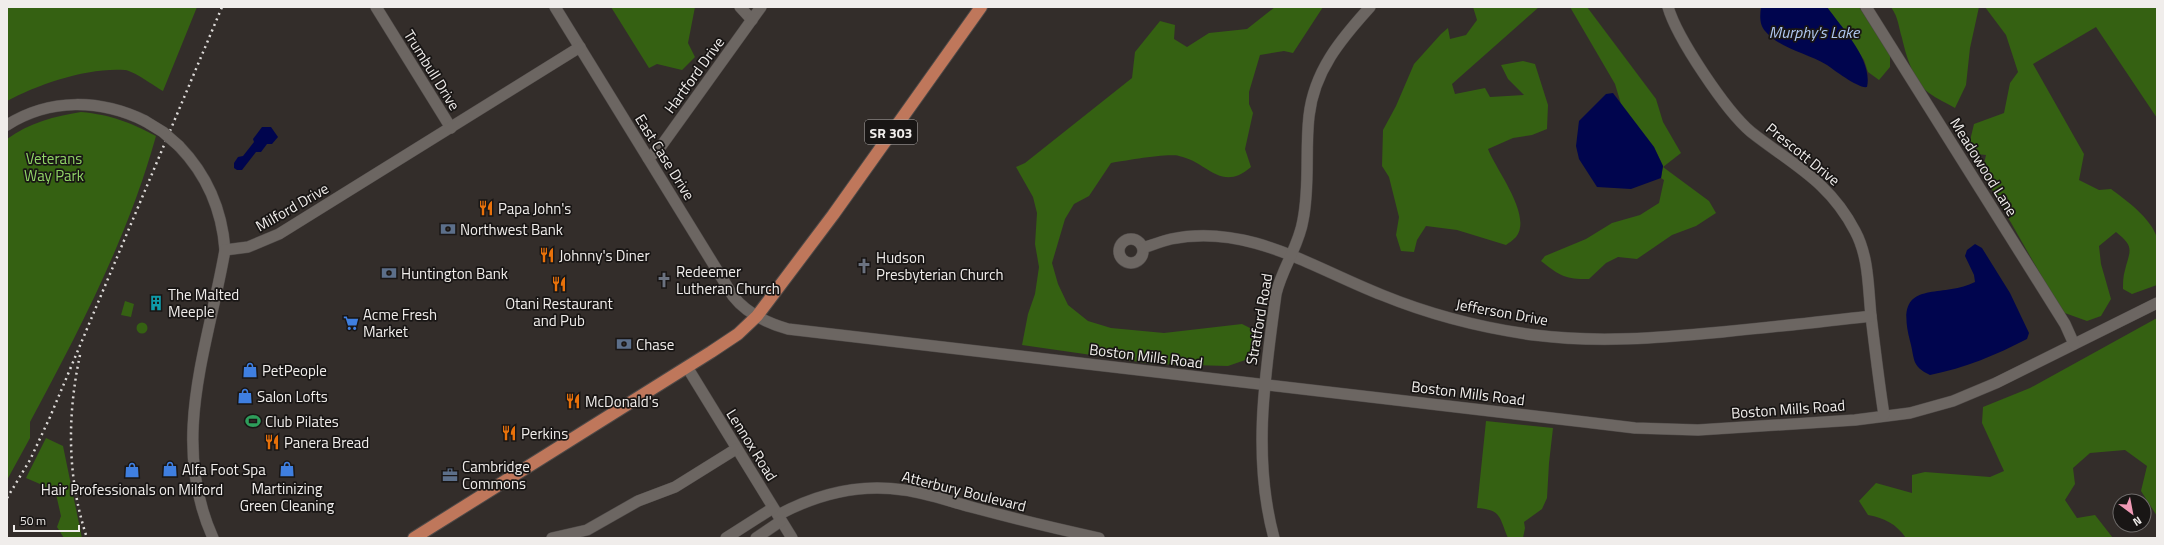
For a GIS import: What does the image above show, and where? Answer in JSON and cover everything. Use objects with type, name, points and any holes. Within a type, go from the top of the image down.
[{"type":"main road","name":"SR 303","points":[[414,538],[738,334],[757,316],[833,215],[981,7]]},
{"type":"street","name":"Trumbull Drive","points":[[376,7],[451,128]]},
{"type":"street","name":"East Case Drive","points":[[555,7],[734,296],[744,308],[757,316]]},
{"type":"street","points":[[740,7],[752,20]]},
{"type":"street","name":"Hartford Drive","points":[[648,158],[659,149],[761,7]]},
{"type":"street","name":"Stratford Road","points":[[1274,538],[1266,502],[1262,453],[1264,384],[1276,294],[1290,254],[1299,237],[1306,201],[1308,117],[1315,88],[1330,55],[1370,7]]},
{"type":"street","name":"Prescott Drive","points":[[1668,7],[1681,38],[1740,122],[1821,184],[1843,211],[1855,232],[1864,255],[1884,415]]},
{"type":"street","name":"Meadowood Lane","points":[[1866,7],[2065,324],[2074,344]]},
{"type":"street","name":"Milford Drive","points":[[225,250],[248,247],[279,234],[580,47]]},
{"type":"street","points":[[7,125],[38,110],[76,104],[112,107],[145,121],[163,132],[190,158],[208,185],[220,218],[225,250],[197,385],[192,425],[192,455],[203,508],[213,538]]},
{"type":"street","name":"Jefferson Drive","points":[[1143,248],[1171,239],[1216,236],[1245,239],[1290,254],[1406,304],[1477,325],[1535,335],[1607,340],[1659,338],[1871,316]]},
{"type":"street","name":"Boston Mills Road","points":[[757,316],[765,322],[788,329],[1651,429],[1726,428],[1855,420],[1884,415],[1910,413],[1963,398],[2157,303]]},
{"type":"street","name":"Lennox Road","points":[[687,367],[792,538]]},
{"type":"street","points":[[552,538],[587,530],[638,501],[675,487],[736,449]]},
{"type":"street","name":"Atterbury Boulevard","points":[[726,538],[826,494],[846,490],[881,487],[915,492],[1099,538]]},
{"type":"street","name":"Atterbury Boulevard","points":[[756,538],[777,515]]},
{"type":"green space","points":[[7,7],[197,7],[163,91],[129,71],[111,70],[96,71],[64,78],[33,89],[7,101]]},
{"type":"green space","points":[[611,7],[695,7],[688,43],[695,57],[682,70],[657,64],[649,68]]},
{"type":"green space","points":[[1275,7],[1323,7],[1293,53],[1284,51],[1260,55],[1249,92],[1249,104],[1253,113],[1245,149],[1251,167],[1240,174],[1231,177],[1223,177],[1189,159],[1173,155],[1111,163],[1089,196],[1074,204],[1065,219],[1052,263],[1058,284],[1068,305],[1088,321],[1111,328],[1164,333],[1242,324],[1250,328],[1256,347],[1254,357],[1228,366],[1154,364],[1022,345],[1028,314],[1035,294],[1039,267],[1035,244],[1037,213],[1033,197],[1016,167],[1025,163],[1132,78],[1135,52],[1160,21],[1175,25],[1174,39],[1187,47],[1209,33],[1247,29]]},
{"type":"green space","points":[[1473,7],[1539,7],[1452,84],[1455,94],[1485,88],[1490,97],[1524,95],[1508,79],[1501,65],[1523,61],[1535,64],[1548,105],[1547,129],[1532,135],[1513,138],[1488,149],[1517,205],[1520,217],[1520,228],[1516,237],[1506,245],[1457,230],[1426,226],[1417,240],[1414,252],[1401,251],[1396,235],[1399,217],[1389,177],[1382,166],[1383,130],[1396,106],[1414,64],[1448,28],[1450,39],[1466,35],[1477,20]]},
{"type":"green space","points":[[1570,7],[1587,7],[1656,99],[1663,122],[1681,153],[1663,167],[1709,201],[1716,213],[1696,226],[1672,235],[1637,259],[1618,257],[1606,263],[1589,279],[1574,279],[1563,276],[1541,261],[1545,256],[1586,239],[1612,223],[1640,215],[1659,203],[1664,180],[1661,178],[1663,166],[1654,147],[1621,104],[1615,84]]},
{"type":"green space","points":[[1827,7],[1859,7],[1890,54],[1890,67],[1879,80],[1868,72],[1864,60]]},
{"type":"green space","points":[[1891,7],[1979,7],[1970,48],[1966,85],[1955,108],[1929,93],[1915,76],[1908,60],[1897,19]]},
{"type":"green space","points":[[1985,7],[2157,7],[2157,118],[2096,27],[2033,64],[2084,154],[2079,180],[2099,190],[2111,189],[2117,193],[2144,217],[2150,224],[2157,238],[2157,285],[2132,294],[2123,289],[2124,275],[2130,249],[2129,245],[2116,232],[2099,246],[2101,264],[2111,299],[2101,316],[2087,321],[2062,312],[1982,172],[1986,155],[1967,153],[1974,124],[2004,113],[2010,83],[2018,72],[2006,35]]},
{"type":"green space","name":"Veterans Way Park","points":[[81,112],[102,115],[120,120],[156,136],[145,174],[117,247],[84,318],[30,422],[30,438],[7,480],[7,139],[33,124]]},
{"type":"green space","points":[[125,301],[134,304],[131,317],[121,315]]},
{"type":"green space","points":[[2157,318],[2157,516],[2152,508],[2152,493],[2142,493],[2141,491],[2147,466],[2125,450],[2090,453],[2073,468],[2075,484],[2065,500],[2077,518],[2095,515],[2113,538],[1906,538],[1890,522],[1868,515],[1859,501],[1876,483],[1912,493],[1912,475],[1925,472],[1990,477],[2004,471],[1982,423],[1983,407],[2030,388]]},
{"type":"green space","points":[[140,323],[144,323],[146,324],[146,332],[140,333],[137,330],[137,326]]},
{"type":"green space","points":[[1486,421],[1553,428],[1547,498],[1542,509],[1524,522],[1525,528],[1523,538],[1508,538],[1501,520],[1495,513],[1477,508]]},
{"type":"green space","points":[[46,438],[63,446],[82,538],[64,538],[57,527],[61,516],[56,494],[40,484],[26,478]]},
{"type":"water","name":"Murphy's Lake","points":[[1761,7],[1827,7],[1848,34],[1861,55],[1868,77],[1867,87],[1858,85],[1827,65],[1786,47],[1771,37],[1765,31],[1761,22]]},
{"type":"water","points":[[1613,93],[1654,147],[1663,166],[1661,178],[1631,189],[1597,187],[1579,159],[1576,146],[1579,121],[1606,94]]},
{"type":"water","points":[[262,127],[271,127],[278,137],[272,144],[267,144],[261,152],[256,152],[242,170],[237,170],[234,168],[234,163],[238,157],[243,156],[254,142],[253,139]]},
{"type":"water","points":[[1975,244],[1982,248],[2010,293],[2029,333],[2027,339],[1956,369],[1930,375],[1924,372],[1915,361],[1906,321],[1908,307],[1914,299],[1923,294],[1961,287],[1975,282],[1974,275],[1965,256],[1967,250]]},
{"type":"railway","points":[[7,498],[30,460],[50,417],[222,7]]},
{"type":"railway","points":[[80,355],[73,401],[71,447],[76,493],[80,515],[87,538]]},
{"type":"place","name":"Papa John's","points":[[486,208]]},
{"type":"place","name":"Northwest Bank","points":[[448,229]]},
{"type":"place","name":"Johnny's Diner","points":[[547,255]]},
{"type":"place","name":"Hudson Presbyterian Church","points":[[864,266]]},
{"type":"place","name":"Huntington Bank","points":[[389,273]]},
{"type":"place","name":"Redeemer Lutheran Church","points":[[664,280]]},
{"type":"place","name":"Otani Restaurant and Pub","points":[[559,284]]},
{"type":"place","name":"The Malted Meeple","points":[[156,303]]},
{"type":"place","name":"Acme Fresh Market","points":[[351,323]]},
{"type":"place","name":"Chase","points":[[624,344]]},
{"type":"place","name":"PetPeople","points":[[250,370]]},
{"type":"place","name":"Salon Lofts","points":[[245,396]]},
{"type":"place","name":"McDonald's","points":[[573,401]]},
{"type":"place","name":"Club Pilates","points":[[253,421]]},
{"type":"place","name":"Perkins","points":[[509,433]]},
{"type":"place","name":"Panera Bread","points":[[272,442]]},
{"type":"place","name":"Alfa Foot Spa","points":[[170,469]]},
{"type":"place","name":"Martinizing Green Cleaning","points":[[287,469]]},
{"type":"place","name":"Hair Professionals on Milford","points":[[132,470]]},
{"type":"place","name":"Cambridge Commons","points":[[450,475]]}]
